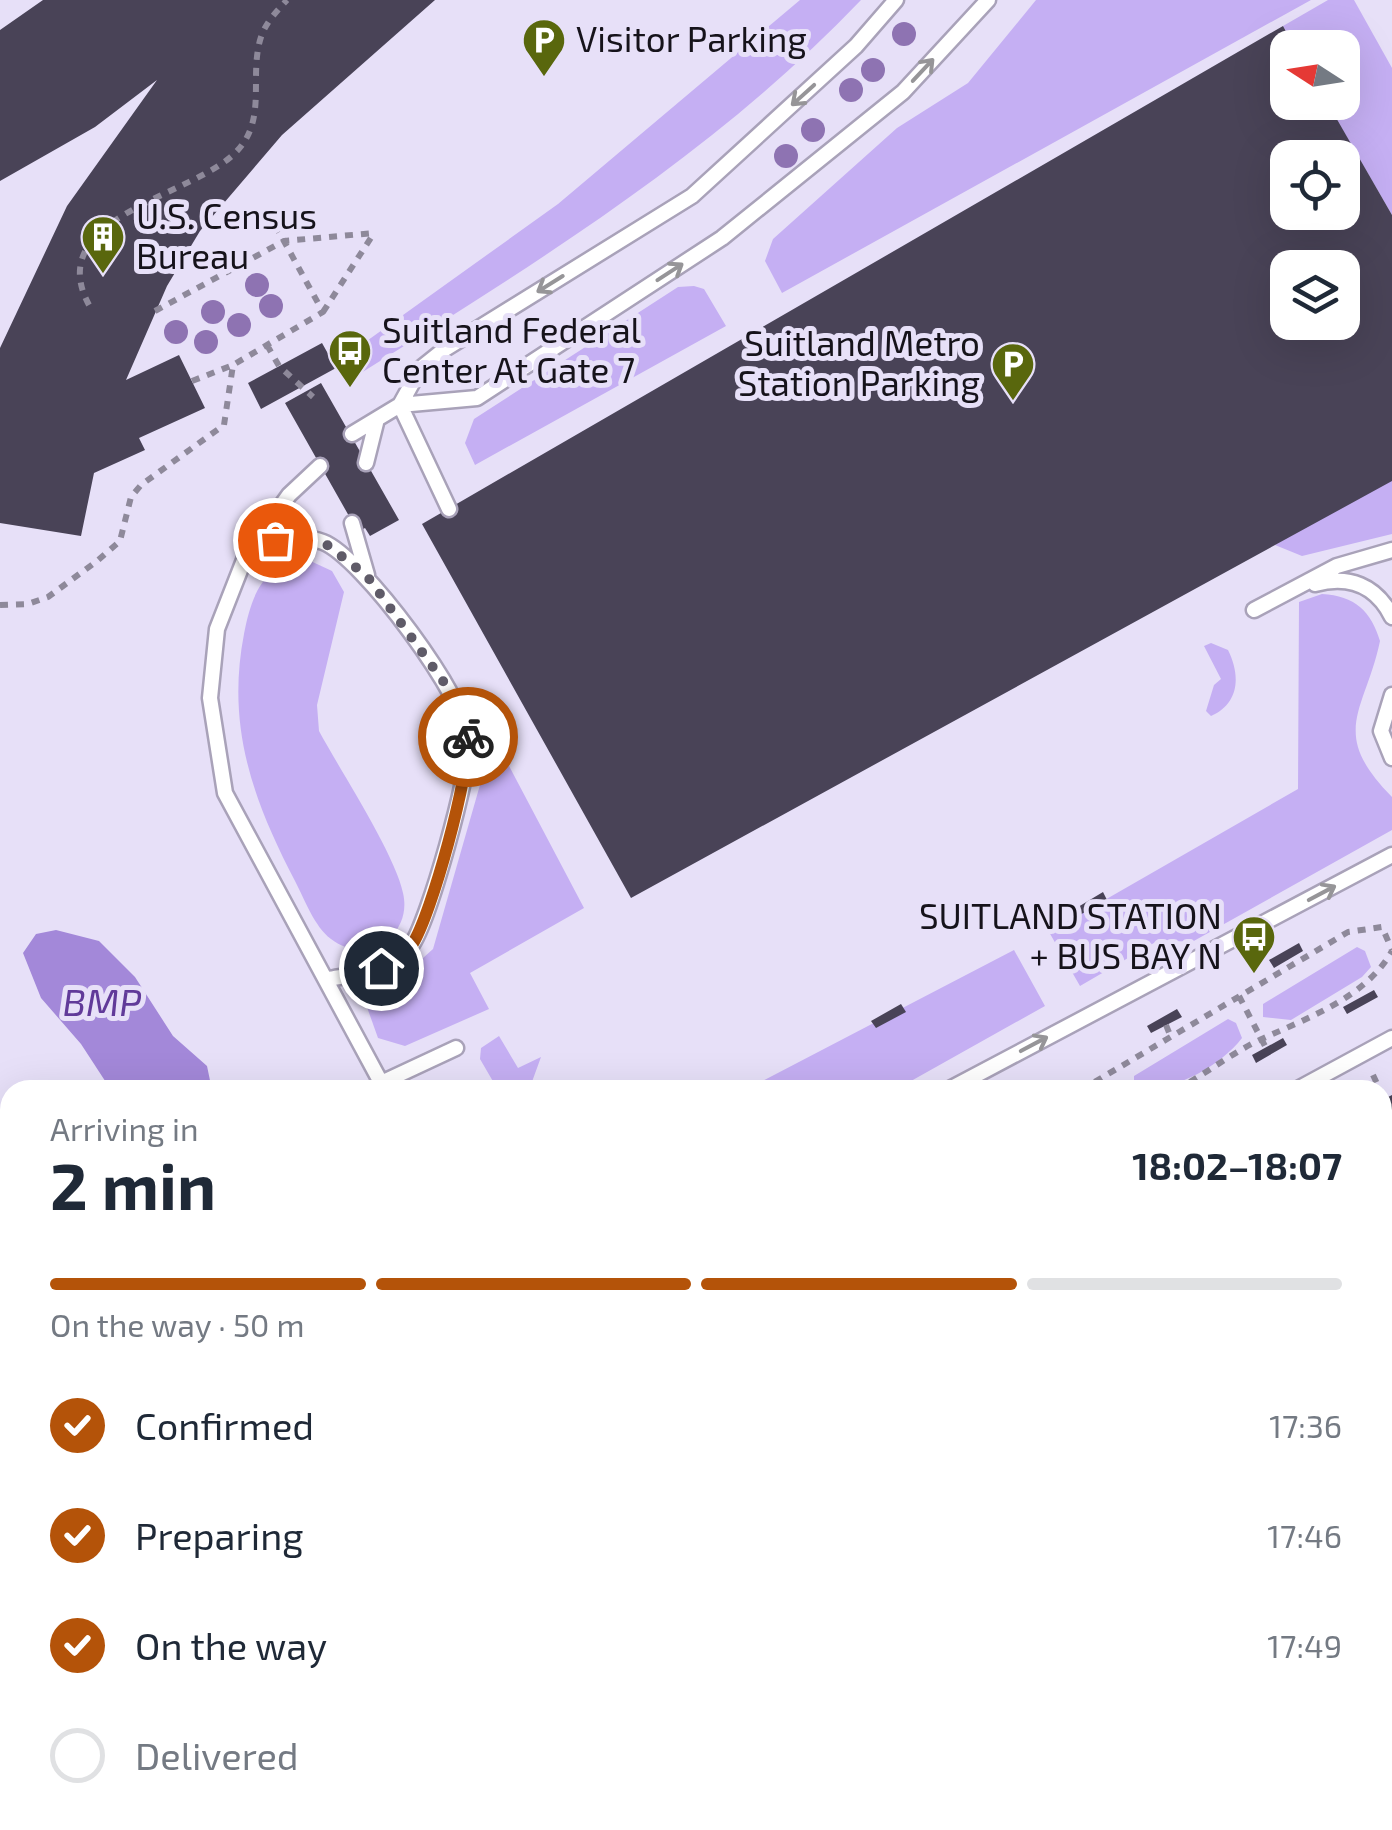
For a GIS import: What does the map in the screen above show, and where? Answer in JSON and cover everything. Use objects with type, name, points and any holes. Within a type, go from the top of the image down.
[{"type":"lane","points":[[352,434],[400,405],[420,369],[445,349],[692,196],[856,46],[896,0]]},
{"type":"lane","points":[[400,405],[477,398],[722,238],[903,92],[988,0]]},
{"type":"lane","points":[[400,405],[450,509]]},
{"type":"lane","points":[[366,462],[376,422]]},
{"type":"lane","points":[[320,466],[290,496],[246,554],[217,628],[210,698],[225,792],[380,1080]]},
{"type":"lane","points":[[352,522],[367,576]]},
{"type":"lane","points":[[246,554],[275,540],[322,541],[367,576],[461,706],[469,741],[432,894],[411,948],[381,968],[328,979]]},
{"type":"lane","points":[[1254,610],[1337,566],[1392,550]]},
{"type":"lane","points":[[1299,588],[1338,578],[1350,581],[1381,596],[1392,617]]},
{"type":"lane","points":[[1392,696],[1381,731],[1392,758]]},
{"type":"lane","points":[[967,1080],[1392,856]]},
{"type":"lane","points":[[1314,1080],[1392,1038]]},
{"type":"lane","points":[[395,1080],[456,1048]]},
{"type":"path","points":[[89,305],[78,285],[79,257],[95,238],[122,216],[222,164],[248,137],[256,115],[260,40],[287,0]]},
{"type":"path","points":[[269,214],[323,312]]},
{"type":"path","points":[[155,311],[284,241],[374,233],[323,312],[233,365],[192,380]]},
{"type":"path","points":[[267,345],[279,366],[313,397]]},
{"type":"path","points":[[0,605],[28,604],[48,597],[120,540],[131,497],[224,425],[233,365]]},
{"type":"path","points":[[1097,1080],[1291,962],[1348,932],[1382,927],[1392,950],[1382,969],[1356,994],[1302,1024],[1262,1038],[1200,1080]]},
{"type":"path","points":[[1239,996],[1266,1048]]},
{"type":"path","points":[[1166,1025],[1170,1035]]},
{"type":"path","points":[[1372,1074],[1375,1080]]},
{"type":"shaded area","points":[[800,0],[861,0],[805,55],[686,156],[559,246],[361,373],[350,353],[558,204]]},
{"type":"shaded area","points":[[1036,0],[1311,0],[782,293],[765,261],[773,239],[897,128],[968,83]]},
{"type":"shaded area","points":[[1328,0],[1354,0],[1392,68],[1392,215],[1360,160],[1360,140],[1348,140],[1337,120],[1360,120],[1360,30],[1285,30],[1283,26]]},
{"type":"shaded area","points":[[678,287],[704,289],[726,326],[475,465],[465,443],[474,419]]},
{"type":"shaded area","points":[[1392,462],[1392,534],[1302,556],[1275,545]]},
{"type":"shaded area","points":[[304,558],[332,571],[344,592],[317,705],[319,731],[378,835],[403,893],[401,922],[384,942],[372,948],[345,947],[325,934],[315,920],[267,821],[241,732],[239,668],[255,595],[278,567]]},
{"type":"shaded area","points":[[1322,594],[1344,598],[1360,607],[1372,621],[1380,641],[1360,704],[1356,738],[1372,775],[1392,797],[1392,830],[1192,942],[1159,940],[1080,986],[1049,932],[1298,789],[1299,602]]},
{"type":"shaded area","points":[[1211,643],[1228,650],[1236,679],[1232,697],[1211,716],[1206,711],[1214,685],[1221,679],[1204,646]]},
{"type":"shaded area","points":[[499,747],[584,908],[470,973],[489,1009],[405,1046],[378,1038],[363,996],[370,987],[403,976],[433,949],[490,750]]},
{"type":"shaded area","points":[[1357,947],[1365,951],[1371,967],[1362,977],[1291,1020],[1263,1017],[1263,1004]]},
{"type":"shaded area","points":[[1014,950],[1045,1006],[913,1080],[764,1080]]},
{"type":"shaded area","points":[[1228,1019],[1236,1023],[1242,1038],[1220,1059],[1193,1076],[1184,1080],[1134,1080],[1134,1076]]},
{"type":"shaded area","points":[[499,1036],[518,1068],[541,1057],[533,1080],[492,1080],[480,1059],[481,1048]]},
{"type":"water","name":"BMP","points":[[56,930],[99,941],[135,977],[173,1036],[207,1066],[210,1080],[104,1080],[81,1044],[41,998],[23,953],[36,934]]},
{"type":"building","name":"U.S. Census Bureau","points":[[43,0],[435,0],[282,135],[200,231],[167,286],[126,380],[179,355],[205,408],[139,438],[145,450],[94,473],[81,536],[0,523],[0,348],[67,206],[157,80],[95,127],[0,181],[0,30]]},
{"type":"building","name":"Suitland Metro Station Parking","points":[[1270,34],[1270,120],[1337,120],[1349,140],[1270,140],[1270,230],[1360,230],[1360,159],[1392,215],[1392,481],[631,898],[422,524]]},
{"type":"building","points":[[322,343],[336,368],[261,409],[248,383]]},
{"type":"building","points":[[321,383],[399,520],[370,536],[365,528],[358,532],[285,403]]},
{"type":"building","points":[[1103,892],[1107,900],[1076,917],[1073,910]]},
{"type":"building","points":[[1299,943],[1303,951],[1274,968],[1269,960]]},
{"type":"building","points":[[1374,990],[1378,997],[1347,1014],[1343,1007]]},
{"type":"building","points":[[901,1004],[906,1012],[876,1028],[871,1021]]},
{"type":"building","points":[[1177,1009],[1182,1017],[1151,1033],[1147,1026]]},
{"type":"building","points":[[1283,1038],[1287,1045],[1256,1063],[1252,1055]]},
{"type":"way so far","points":[[275,540],[322,541],[367,576],[461,706],[468,737]]},
{"type":"place","name":"Visitor Parking","points":[[544,78]]},
{"type":"place","name":"U.S. Census Bureau","points":[[103,275]]},
{"type":"place","name":"Suitland Federal Center At Gate 7","points":[[350,389]]},
{"type":"place","name":"Suitland Metro Station Parking","points":[[1013,402]]},
{"type":"place","name":"SUITLAND STATION + BUS BAY N","points":[[1254,975]]},
{"type":"route","points":[[381,968],[411,948],[432,894],[463,776],[468,737]]}]
